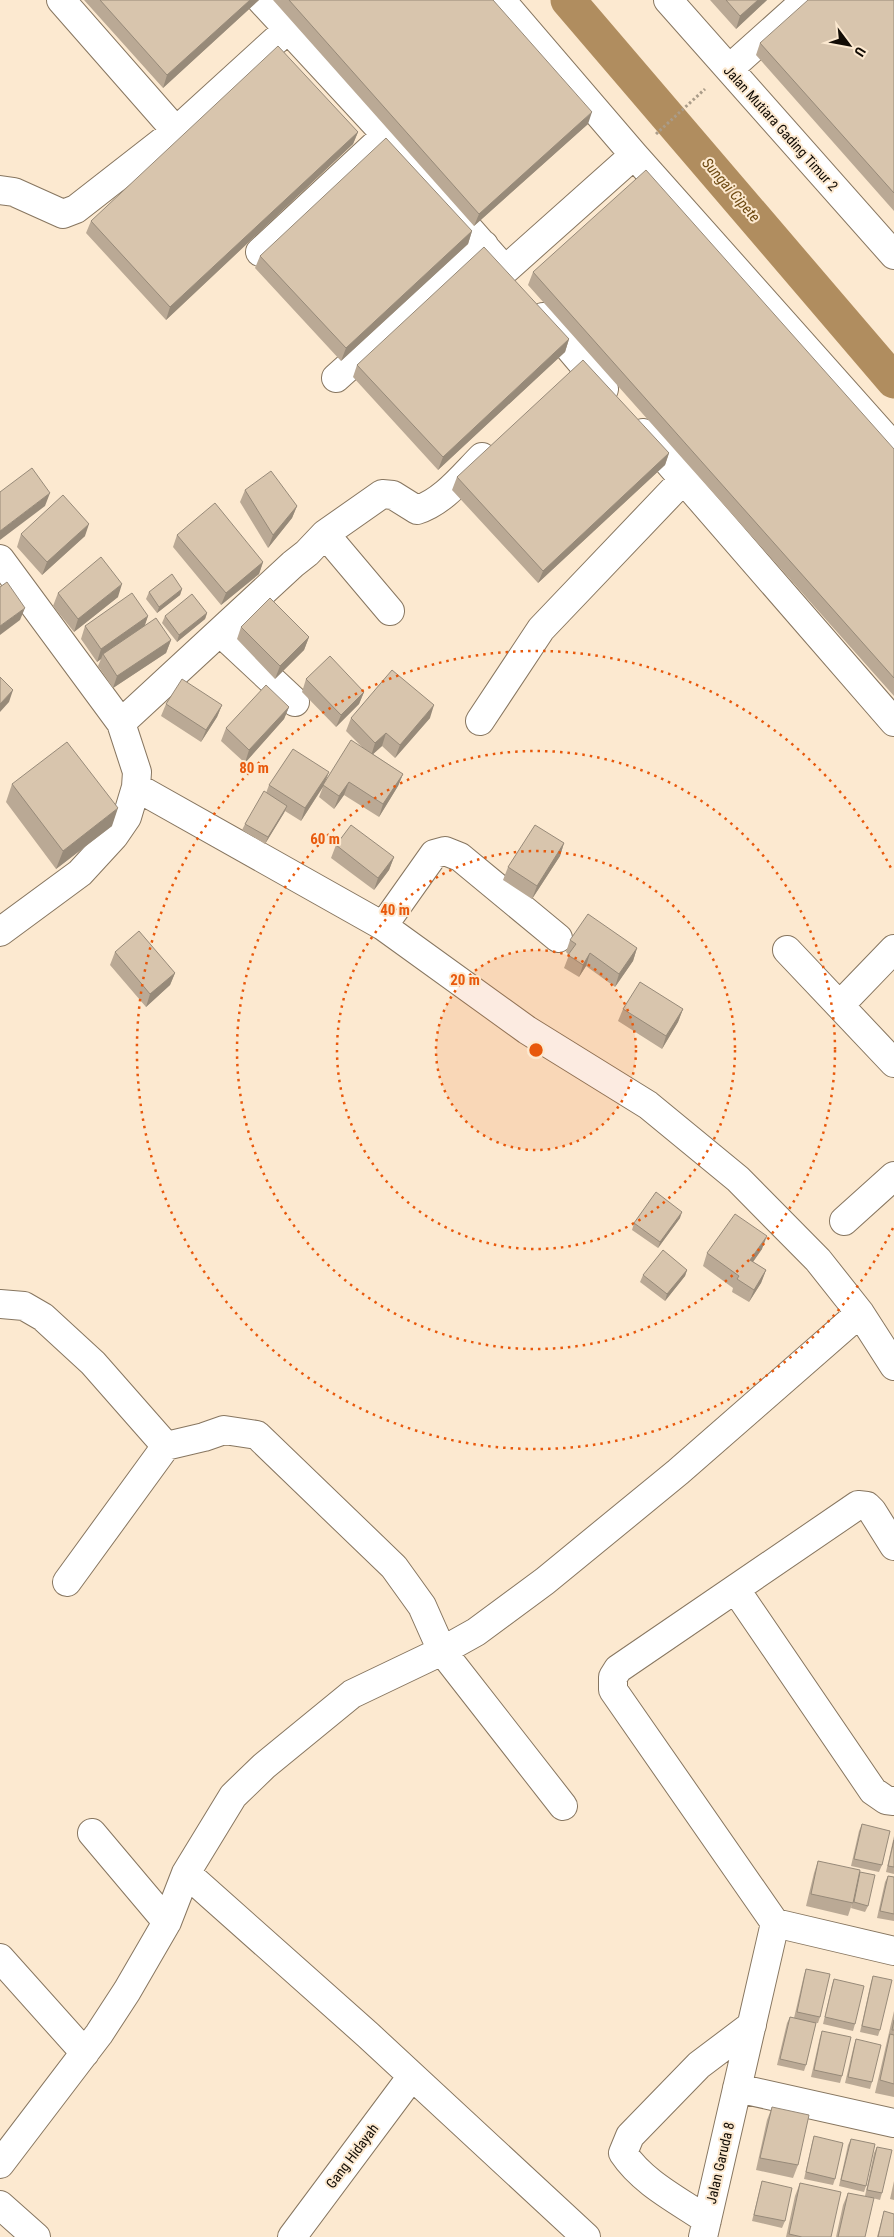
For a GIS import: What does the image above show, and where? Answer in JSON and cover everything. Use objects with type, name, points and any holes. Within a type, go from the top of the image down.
[{"type":"street","points":[[61,0],[176,130]]},
{"type":"street","points":[[261,0],[386,135],[484,245],[526,295],[574,370],[623,410],[894,722]]},
{"type":"street","points":[[501,0],[634,155],[894,447]]},
{"type":"street","name":"Jalan Mutiara Gading Timur 2","points":[[668,0],[720,76],[894,255]]},
{"type":"street","points":[[720,76],[806,0]]},
{"type":"street","points":[[0,190],[14,192],[51,211],[63,214],[76,208],[176,130],[287,30]]},
{"type":"street","points":[[260,252],[386,135]]},
{"type":"street","points":[[505,270],[634,155]]},
{"type":"street","points":[[336,378],[484,245]]},
{"type":"street","points":[[121,723],[307,553],[325,534],[382,494],[392,495],[417,510],[426,507],[437,501],[502,439]]},
{"type":"street","points":[[480,721],[541,630],[684,479]]},
{"type":"street","points":[[325,534],[390,611]]},
{"type":"street","points":[[0,559],[121,723],[137,772],[136,787],[126,817],[114,836],[80,873],[0,932]]},
{"type":"street","points":[[220,632],[294,702]]},
{"type":"street","points":[[136,787],[383,926],[527,1030],[648,1105],[738,1179],[818,1260],[860,1313],[894,1366]]},
{"type":"street","points":[[383,926],[434,854],[444,851],[460,857],[558,938]]},
{"type":"street","points":[[840,1004],[894,949]]},
{"type":"street","points":[[787,950],[894,1063]]},
{"type":"street","points":[[844,1221],[894,1176]]},
{"type":"street","points":[[0,1304],[24,1306],[43,1317],[93,1363],[166,1446]]},
{"type":"street","points":[[0,2164],[85,2053],[127,1991],[167,1922],[186,1873],[233,1796],[264,1766],[352,1694],[442,1651],[476,1632],[545,1581],[678,1472],[860,1313]]},
{"type":"street","points":[[67,1582],[166,1446],[224,1430],[257,1435],[394,1568],[422,1606],[442,1651],[563,1806]]},
{"type":"street","points":[[894,1546],[872,1511],[867,1506],[858,1505],[618,1670],[613,1677],[613,1690],[775,1923],[894,1952]]},
{"type":"street","points":[[736,1590],[872,1791],[886,1800],[894,1801]]},
{"type":"street","points":[[92,1833],[167,1922]]},
{"type":"street","points":[[186,1873],[412,2076],[586,2237]]},
{"type":"street","name":"Jalan Garuda 8","points":[[705,2228],[775,1923]]},
{"type":"street","points":[[0,1958],[85,2053]]},
{"type":"street","points":[[705,2228],[631,2165],[623,2153],[630,2136],[699,2065],[752,2025]]},
{"type":"street","name":"Gang Hidayah","points":[[292,2237],[412,2076]]},
{"type":"street","points":[[738,2088],[894,2123]]},
{"type":"street","points":[[0,2205],[36,2237]]},
{"type":"path","points":[[655,135],[720,76]]},
{"type":"building","points":[[100,0],[250,0],[167,75]]},
{"type":"building","points":[[289,0],[493,0],[592,112],[479,214]]},
{"type":"building","points":[[726,0],[758,0],[740,16]]},
{"type":"building","points":[[808,0],[894,0],[894,193],[760,43]]},
{"type":"building","points":[[278,46],[358,132],[170,307],[91,221]]},
{"type":"building","points":[[386,138],[472,231],[346,348],[260,256]]},
{"type":"building","points":[[646,170],[894,449],[894,678],[533,272]]},
{"type":"building","points":[[484,247],[569,339],[443,457],[357,365]]},
{"type":"building","points":[[583,360],[669,453],[543,571],[457,477]]},
{"type":"building","points":[[32,468],[50,493],[0,531],[0,492]]},
{"type":"building","points":[[271,471],[297,506],[273,535],[245,490]]},
{"type":"building","points":[[63,495],[89,524],[47,562],[21,534]]},
{"type":"building","points":[[215,503],[263,562],[226,593],[177,535]]},
{"type":"building","points":[[101,557],[122,584],[78,619],[58,593]]},
{"type":"building","points":[[172,574],[182,589],[159,607],[149,592]]},
{"type":"building","points":[[7,582],[25,608],[0,626],[0,587]]},
{"type":"building","points":[[132,593],[148,616],[101,649],[85,626]]},
{"type":"building","points":[[192,594],[207,613],[179,635],[165,616]]},
{"type":"building","points":[[270,598],[309,637],[280,666],[241,627]]},
{"type":"building","points":[[156,618],[171,640],[117,676],[103,654]]},
{"type":"building","points":[[330,656],[364,692],[341,715],[306,679]]},
{"type":"building","points":[[392,670],[434,705],[400,745],[386,733],[375,743],[351,718]]},
{"type":"building","points":[[0,677],[13,690],[0,704]]},
{"type":"building","points":[[182,679],[222,705],[206,730],[166,704]]},
{"type":"building","points":[[266,685],[289,707],[249,750],[226,728]]},
{"type":"building","points":[[351,740],[403,774],[383,804],[349,782],[339,796],[323,785]]},
{"type":"building","points":[[67,742],[118,808],[63,851],[12,784]]},
{"type":"building","points":[[293,749],[329,772],[305,808],[269,785]]},
{"type":"building","points":[[264,791],[287,806],[268,837],[245,824]]},
{"type":"building","points":[[351,825],[394,857],[378,878],[336,845]]},
{"type":"building","points":[[535,825],[564,843],[537,886],[508,867]]},
{"type":"building","points":[[588,914],[637,948],[619,974],[590,953],[583,965],[568,955],[576,944],[570,940]]},
{"type":"building","points":[[139,931],[175,973],[150,994],[115,952]]},
{"type":"building","points":[[640,982],[683,1009],[666,1036],[623,1009]]},
{"type":"building","points":[[656,1192],[682,1212],[660,1242],[634,1223]]},
{"type":"building","points":[[735,1214],[767,1236],[750,1260],[766,1270],[754,1290],[737,1279],[739,1276],[707,1253]]},
{"type":"building","points":[[663,1250],[687,1270],[667,1294],[643,1275]]},
{"type":"building","points":[[862,1824],[890,1831],[882,1865],[854,1859]]},
{"type":"building","points":[[894,1840],[894,1867],[888,1866]]},
{"type":"building","points":[[818,1861],[860,1870],[853,1903],[811,1894]]},
{"type":"building","points":[[860,1872],[875,1875],[868,1906],[854,1902]]},
{"type":"building","points":[[888,1876],[894,1877],[894,1914],[880,1911]]},
{"type":"building","points":[[806,1969],[830,1974],[820,2017],[797,2012]]},
{"type":"building","points":[[873,1976],[892,1980],[880,2030],[862,2026]]},
{"type":"building","points":[[834,1979],[864,1986],[855,2024],[825,2017]]},
{"type":"building","points":[[790,2017],[816,2023],[806,2065],[780,2059]]},
{"type":"building","points":[[822,2031],[851,2037],[842,2076],[814,2070]]},
{"type":"building","points":[[890,2034],[894,2035],[894,2084],[880,2080]]},
{"type":"building","points":[[856,2039],[881,2045],[872,2082],[848,2077]]},
{"type":"building","points":[[772,2107],[809,2115],[798,2165],[760,2158]]},
{"type":"building","points":[[814,2136],[843,2143],[835,2179],[806,2172]]},
{"type":"building","points":[[851,2139],[875,2144],[866,2186],[841,2180]]},
{"type":"building","points":[[877,2147],[892,2150],[882,2193],[867,2190]]},
{"type":"building","points":[[762,2181],[792,2188],[785,2221],[754,2215]]},
{"type":"building","points":[[800,2183],[841,2192],[831,2237],[802,2237],[789,2234]]},
{"type":"building","points":[[848,2193],[874,2198],[865,2237],[838,2237]]},
{"type":"building","points":[[884,2211],[894,2214],[894,2237],[878,2237]]},
{"type":"waterway","name":"Sungai Cipete","points":[[568,0],[894,381]]}]
